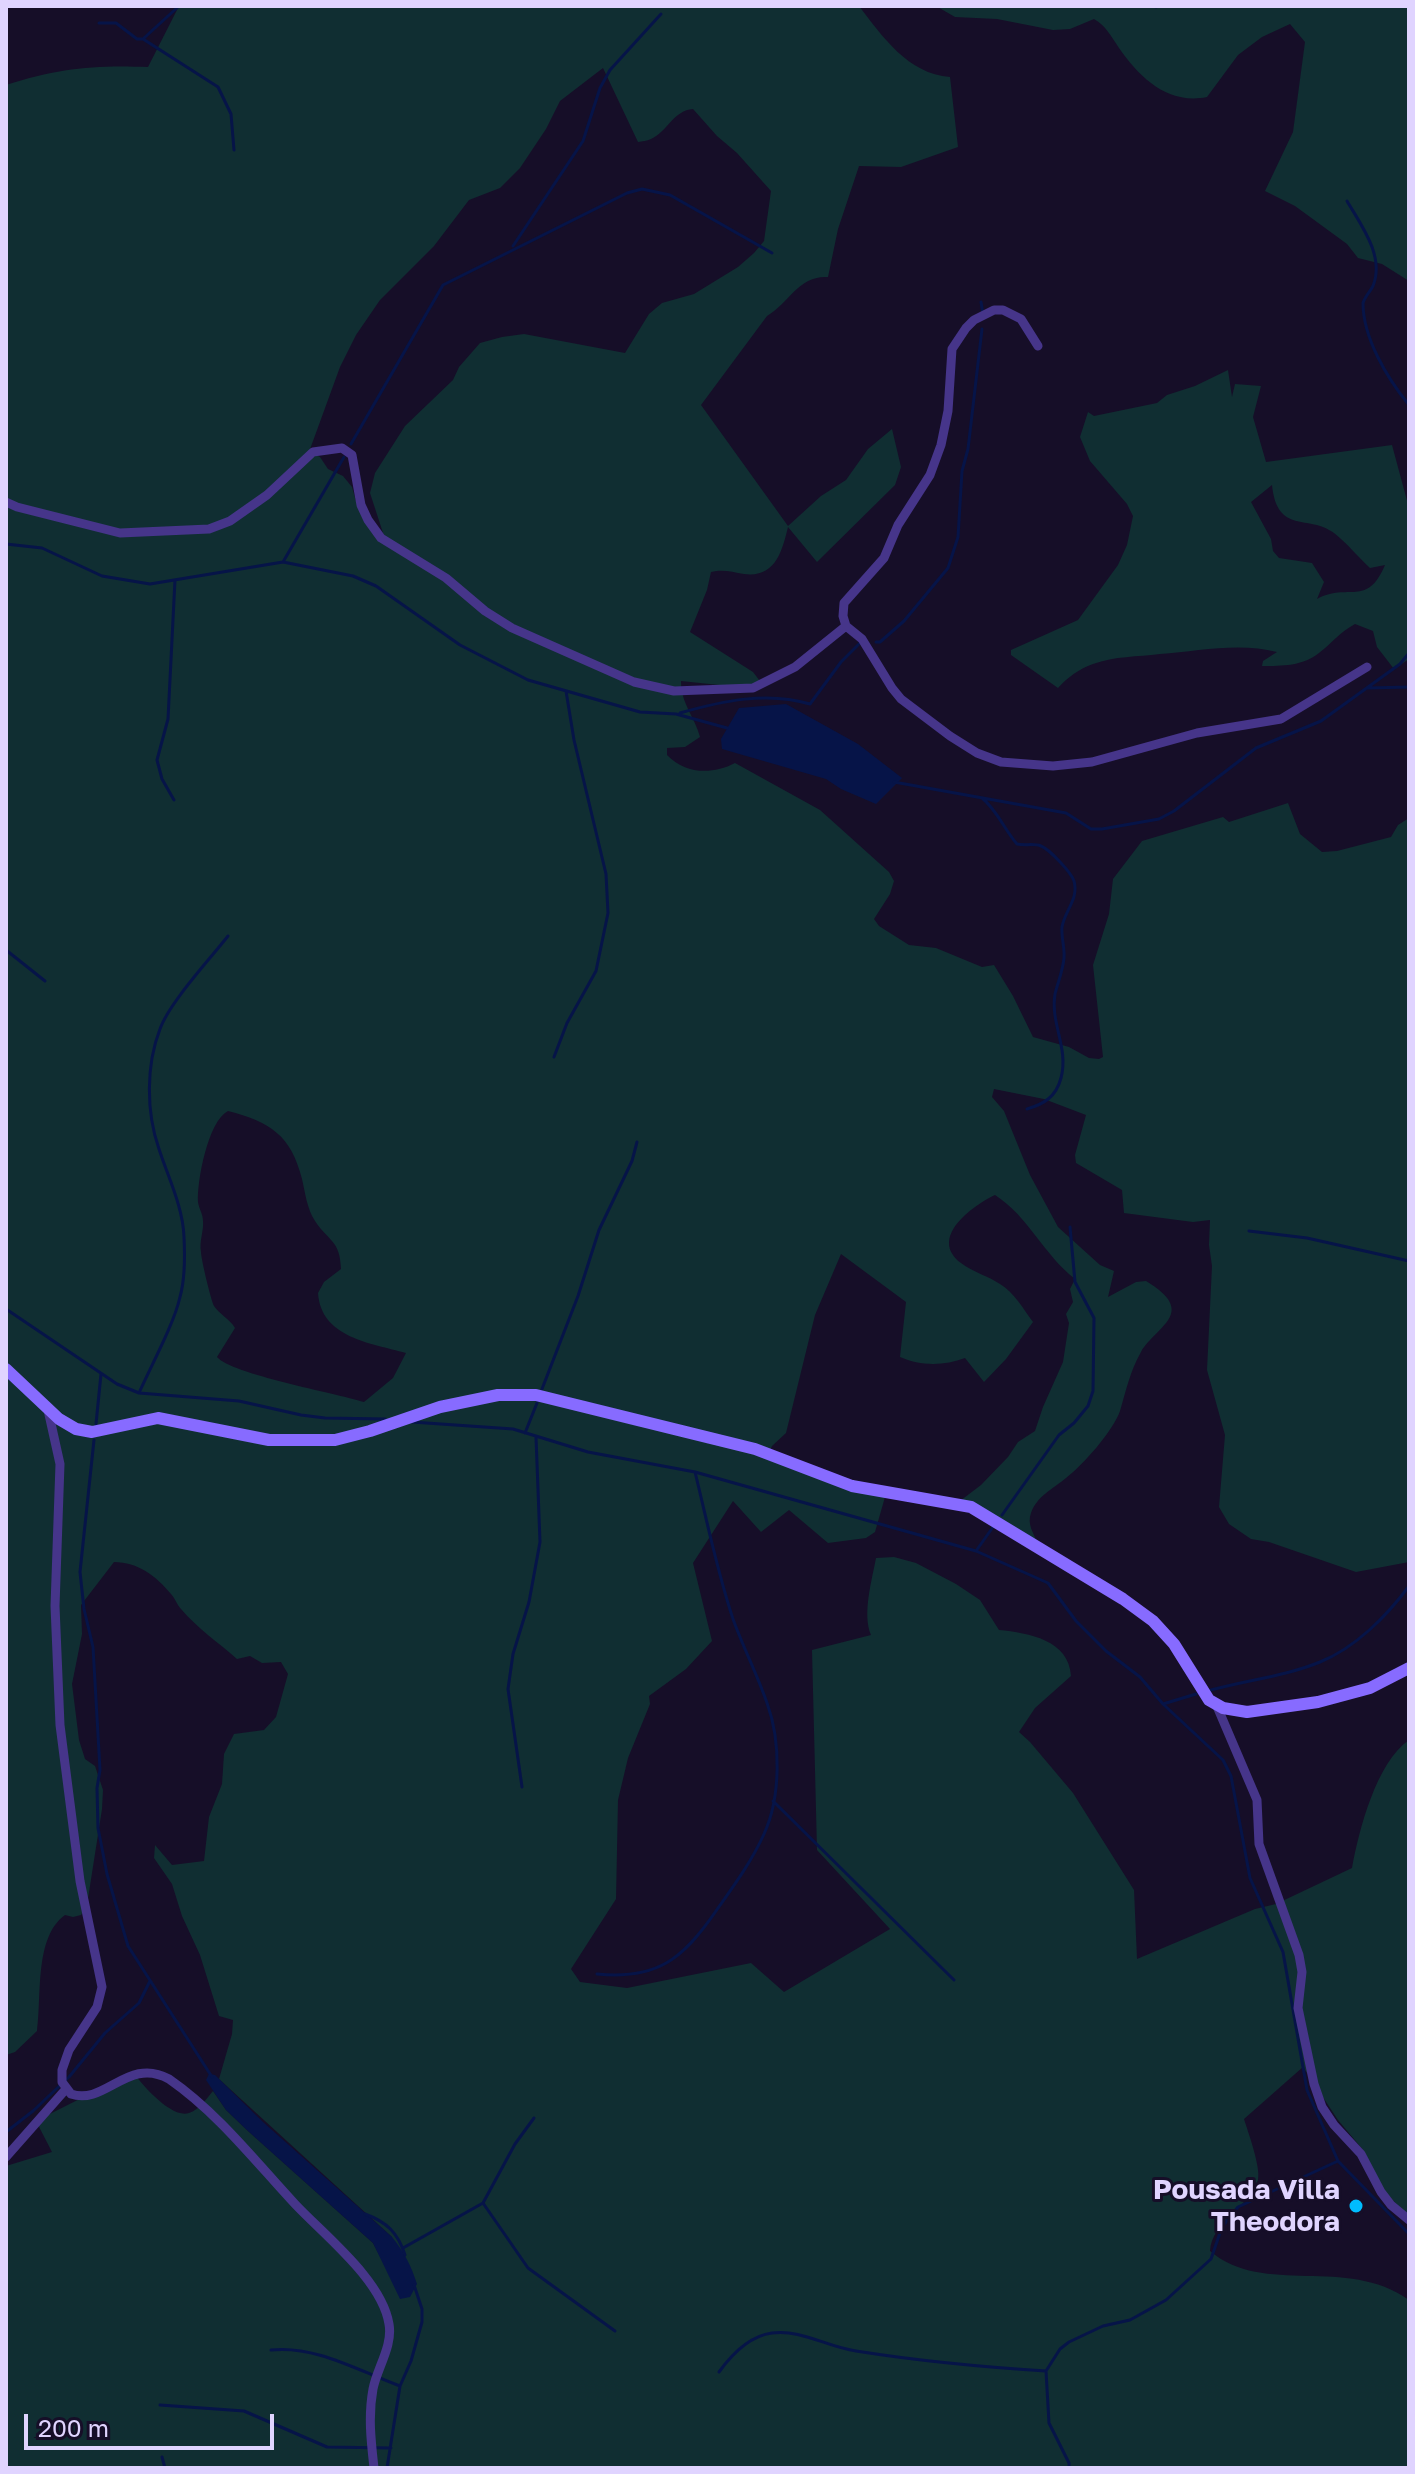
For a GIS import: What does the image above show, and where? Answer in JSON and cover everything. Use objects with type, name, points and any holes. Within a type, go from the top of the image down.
[{"type":"street","points":[[1038,346],[1021,319],[1003,310],[994,310],[974,320],[959,339],[950,360],[948,411],[941,445],[930,475],[898,525],[884,558],[844,603],[846,626],[862,639],[892,688],[909,706],[977,753],[1001,762],[1053,766],[1092,762],[1197,733],[1281,719],[1367,667]]},
{"type":"street","points":[[6,502],[120,533],[209,529],[230,521],[267,495],[313,452],[342,448],[352,455],[361,505],[381,538],[446,578],[485,611],[512,628],[634,682],[674,691],[753,688],[795,667],[846,626]]},
{"type":"street","points":[[6,1369],[48,1410],[83,1432],[101,1432],[158,1418],[269,1440],[323,1440],[370,1431],[440,1407],[498,1395],[536,1395],[755,1449],[852,1486],[971,1507],[1123,1599],[1153,1621],[1174,1644],[1209,1700],[1230,1710],[1247,1712],[1318,1702],[1370,1688],[1409,1668]]},
{"type":"street","points":[[48,1410],[60,1464],[55,1606],[60,1725],[80,1881],[102,1987],[97,2007],[65,2060],[62,2082],[76,2096],[84,2097],[143,2072],[160,2074],[169,2079],[251,2154],[350,2261],[386,2312],[390,2329],[373,2386],[369,2420],[374,2468]]},
{"type":"street","points":[[1216,1704],[1257,1800],[1259,1844],[1299,1955],[1302,1972],[1298,2008],[1314,2084],[1328,2116],[1361,2154],[1381,2192],[1409,2220]]},
{"type":"street","points":[[6,2157],[66,2089]]},
{"type":"green space","points":[[179,6],[859,6],[897,52],[921,69],[950,77],[958,147],[901,167],[859,166],[838,229],[828,277],[809,280],[767,316],[701,405],[788,526],[821,496],[846,480],[868,449],[892,429],[901,467],[895,485],[817,562],[788,527],[780,554],[763,572],[711,572],[690,632],[753,672],[763,685],[738,687],[681,681],[683,697],[700,737],[685,747],[667,748],[667,755],[682,766],[699,771],[735,763],[820,810],[889,872],[894,881],[890,894],[874,919],[879,926],[909,945],[936,948],[982,967],[994,965],[1033,1037],[1099,1059],[1103,1057],[1093,965],[1109,914],[1113,879],[1142,841],[1223,817],[1229,822],[1288,803],[1300,834],[1322,852],[1337,851],[1391,837],[1398,825],[1409,818],[1409,1562],[1356,1572],[1269,1542],[1251,1539],[1229,1524],[1219,1507],[1225,1435],[1207,1370],[1212,1266],[1210,1220],[1193,1222],[1124,1213],[1122,1190],[1076,1163],[1075,1155],[1086,1115],[1044,1099],[994,1089],[992,1097],[1004,1111],[1030,1175],[1058,1227],[1100,1265],[1114,1271],[1108,1297],[1136,1282],[1146,1281],[1170,1302],[1172,1311],[1169,1319],[1141,1352],[1120,1411],[1104,1438],[1081,1465],[1041,1497],[1034,1507],[1030,1521],[1037,1542],[956,1504],[981,1485],[1018,1442],[1035,1431],[1063,1362],[1069,1323],[1066,1314],[1073,1302],[1070,1289],[1075,1279],[1017,1214],[995,1195],[975,1207],[957,1224],[949,1243],[952,1253],[961,1263],[1005,1287],[1033,1322],[1006,1359],[984,1382],[965,1358],[932,1364],[900,1357],[906,1302],[841,1254],[815,1315],[786,1433],[770,1451],[819,1470],[887,1490],[875,1532],[866,1538],[828,1543],[789,1510],[761,1532],[733,1501],[693,1563],[712,1641],[686,1669],[649,1696],[650,1704],[628,1758],[618,1800],[616,1899],[571,1969],[580,1982],[627,1988],[751,1963],[784,1992],[890,1929],[817,1850],[812,1650],[871,1635],[867,1617],[876,1558],[894,1557],[916,1563],[980,1600],[999,1630],[1034,1636],[1055,1646],[1063,1654],[1071,1676],[1035,1708],[1019,1732],[1073,1793],[1134,1890],[1137,1959],[1255,1909],[1276,1904],[1352,1868],[1364,1817],[1378,1781],[1387,1764],[1409,1740],[1409,2217],[1384,2191],[1364,2151],[1338,2120],[1303,2067],[1244,2119],[1256,2158],[1258,2180],[1247,2199],[1217,2231],[1210,2251],[1231,2264],[1255,2272],[1359,2280],[1385,2287],[1409,2300],[1409,2468],[6,2468],[6,2166],[52,2152],[36,2121],[133,2072],[158,2100],[182,2113],[196,2109],[213,2091],[226,2110],[248,2131],[373,2243],[383,2262],[392,2237],[219,2079],[233,2020],[219,2016],[200,1955],[182,1916],[172,1884],[154,1858],[155,1845],[172,1865],[204,1861],[209,1817],[222,1784],[224,1754],[234,1734],[264,1730],[276,1717],[288,1674],[281,1662],[262,1663],[250,1656],[237,1659],[187,1616],[159,1581],[131,1564],[114,1562],[81,1605],[82,1634],[72,1684],[79,1740],[85,1759],[95,1766],[103,1790],[87,1905],[81,1915],[65,1915],[55,1925],[48,1938],[41,1968],[37,2031],[15,2052],[6,2055],[6,85],[76,69],[148,67]],"holes":[[[603,68],[638,142],[657,136],[681,113],[693,109],[737,153],[771,191],[764,241],[738,267],[694,294],[662,303],[649,314],[625,353],[524,334],[480,343],[459,367],[453,380],[405,426],[375,473],[370,493],[385,539],[356,501],[352,487],[343,476],[328,469],[320,457],[309,452],[340,367],[356,335],[380,300],[434,246],[469,200],[500,188],[520,168],[560,101]],[[228,1111],[267,1126],[292,1151],[312,1216],[336,1247],[340,1259],[341,1269],[324,1282],[318,1293],[328,1320],[350,1336],[406,1353],[393,1378],[364,1402],[242,1370],[217,1357],[235,1328],[216,1309],[211,1296],[201,1256],[203,1221],[198,1192],[209,1139],[221,1117]]]},
{"type":"green space","points":[[936,6],[1409,6],[1409,281],[1382,264],[1358,258],[1347,244],[1295,206],[1265,191],[1293,132],[1305,42],[1290,24],[1262,37],[1238,55],[1207,97],[1193,98],[1180,97],[1156,87],[1136,69],[1105,28],[1094,19],[1070,29],[1053,30],[997,19],[955,17]]},
{"type":"green space","points":[[1228,370],[1232,397],[1235,384],[1261,386],[1253,417],[1266,462],[1392,445],[1409,508],[1409,659],[1394,669],[1377,647],[1373,631],[1355,624],[1319,653],[1299,663],[1262,666],[1263,661],[1277,652],[1248,648],[1126,657],[1088,666],[1058,688],[1011,655],[1011,650],[1078,620],[1118,565],[1127,545],[1133,516],[1127,504],[1090,461],[1080,437],[1088,412],[1094,416],[1157,403],[1167,395]],"holes":[[[1272,485],[1275,501],[1287,517],[1334,533],[1370,568],[1385,565],[1378,578],[1364,590],[1328,594],[1317,599],[1324,582],[1312,563],[1279,558],[1251,502]]]},
{"type":"shaded area","points":[[786,704],[858,744],[902,778],[876,804],[826,779],[722,749],[721,739],[739,708]]},
{"type":"shaded area","points":[[209,2074],[215,2075],[392,2237],[407,2259],[417,2284],[410,2297],[400,2299],[373,2243],[226,2110],[206,2080]]},
{"type":"waterway","points":[[144,38],[179,6]]},
{"type":"waterway","points":[[513,246],[583,141],[600,88],[610,70],[661,14]]},
{"type":"waterway","points":[[99,23],[116,23],[218,87],[231,114],[234,150]]},
{"type":"waterway","points":[[351,444],[443,285],[627,193],[642,189],[670,195],[772,253]]},
{"type":"waterway","points":[[1347,201],[1370,241],[1376,263],[1373,286],[1363,303],[1367,330],[1385,370],[1409,405]]},
{"type":"waterway","points":[[981,302],[983,314]]},
{"type":"waterway","points":[[876,642],[904,621],[948,568],[958,537],[962,471],[968,449],[982,329]]},
{"type":"waterway","points":[[283,562],[344,457]]},
{"type":"waterway","points":[[6,544],[42,548],[102,576],[150,584],[283,562],[353,576],[376,586],[460,645],[528,680],[640,712],[676,714],[727,728]]},
{"type":"waterway","points":[[174,800],[162,779],[157,760],[168,719],[175,580]]},
{"type":"waterway","points":[[680,713],[728,701],[761,698],[810,704],[841,662],[860,643]]},
{"type":"waterway","points":[[894,782],[1066,813],[1091,829],[1159,819],[1174,811],[1256,748],[1321,721],[1400,664],[1409,653]]},
{"type":"waterway","points":[[1368,688],[1409,687]]},
{"type":"waterway","points":[[554,1057],[567,1023],[596,971],[608,913],[606,874],[574,740],[566,691]]},
{"type":"waterway","points":[[982,798],[1017,844],[1045,848],[1069,872],[1075,887],[1062,927],[1064,958],[1054,1005],[1063,1056],[1061,1078],[1048,1099],[1027,1109]]},
{"type":"waterway","points":[[139,1393],[173,1320],[182,1290],[184,1267],[181,1215],[152,1120],[149,1089],[152,1058],[165,1018],[228,936]]},
{"type":"waterway","points":[[6,950],[45,981]]},
{"type":"waterway","points":[[542,1389],[578,1296],[599,1230],[632,1161],[637,1142]]},
{"type":"waterway","points":[[1002,1515],[1059,1435],[1088,1406],[1093,1391],[1094,1318],[1075,1282],[1070,1227]]},
{"type":"waterway","points":[[1249,1231],[1307,1238],[1409,1261]]},
{"type":"waterway","points":[[6,1309],[117,1384],[139,1393],[239,1401],[325,1418],[385,1419]]},
{"type":"waterway","points":[[96,1424],[101,1374]]},
{"type":"waterway","points":[[525,1433],[537,1403]]},
{"type":"waterway","points":[[412,1422],[513,1429],[588,1452],[695,1472],[976,1551],[1048,1583],[1076,1621],[1106,1651],[1140,1677],[1163,1704],[1223,1760],[1231,1776],[1250,1878],[1283,1952],[1307,2090],[1338,2161],[1409,2234]]},
{"type":"waterway","points":[[522,1787],[508,1689],[513,1654],[529,1602],[540,1542],[536,1437]]},
{"type":"waterway","points":[[94,1440],[80,1572],[93,1647],[100,1770],[98,1828],[107,1874],[128,1946],[212,2077]]},
{"type":"waterway","points":[[597,1974],[636,1973],[667,1963],[680,1954],[704,1928],[754,1854],[774,1803],[777,1751],[772,1718],[727,1601],[695,1472]]},
{"type":"waterway","points":[[976,1551],[993,1527]]},
{"type":"waterway","points":[[1211,1690],[1294,1671],[1333,1656],[1369,1630],[1409,1586]]},
{"type":"waterway","points":[[1163,1704],[1196,1694]]},
{"type":"waterway","points":[[773,1801],[954,1980]]},
{"type":"waterway","points":[[6,2132],[69,2077],[105,2033],[139,2003],[150,1981]]},
{"type":"waterway","points":[[403,2248],[483,2203],[515,2144],[534,2118]]},
{"type":"waterway","points":[[1069,2468],[1049,2423],[1046,2371],[1060,2349],[1103,2326],[1130,2320],[1166,2300],[1211,2259],[1222,2227],[1238,2207],[1338,2161]]},
{"type":"waterway","points":[[483,2203],[528,2268],[615,2331]]},
{"type":"waterway","points":[[365,2214],[391,2229],[405,2255]]},
{"type":"waterway","points":[[387,2468],[400,2386],[422,2322],[422,2309],[414,2285]]},
{"type":"waterway","points":[[719,2372],[749,2342],[764,2335],[783,2332],[880,2355],[1046,2371]]},
{"type":"waterway","points":[[271,2350],[287,2349],[320,2355],[400,2386]]},
{"type":"waterway","points":[[160,2405],[244,2411],[327,2447],[391,2448]]},
{"type":"waterway","points":[[162,2457],[165,2468]]},
{"type":"place","name":"Pousada Villa Theodora","points":[[1356,2206]]}]
